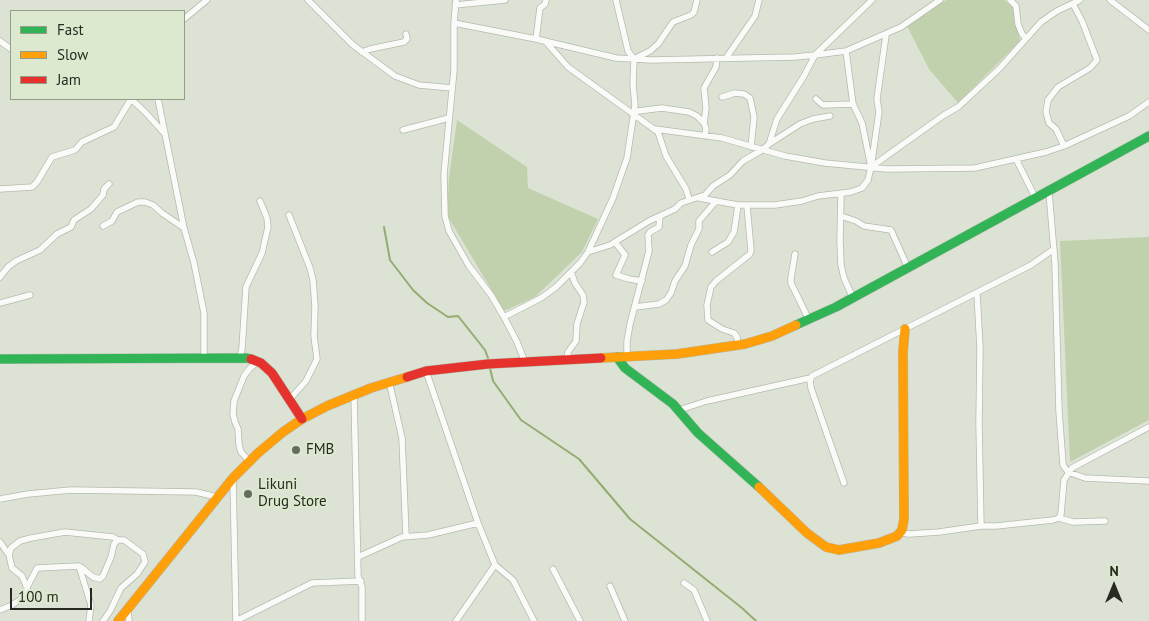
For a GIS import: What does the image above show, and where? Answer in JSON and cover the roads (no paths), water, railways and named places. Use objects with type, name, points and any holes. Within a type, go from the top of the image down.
[{"type":"main road","points":[[118,621],[217,497],[250,462],[283,432],[302,419],[354,394],[389,381],[426,371],[488,364],[678,354],[738,345],[772,336],[853,298],[1149,136]]},
{"type":"main road","points":[[617,357],[625,368],[679,410],[712,445],[767,494],[807,534],[834,550],[849,549],[879,542],[901,533],[904,519],[903,352],[905,329]]},
{"type":"main road","points":[[0,358],[240,357],[258,362],[272,373],[302,419]]},
{"type":"street","points":[[185,18],[207,0]]},
{"type":"street","points":[[308,0],[362,52],[395,76],[407,82],[429,87],[452,88]]},
{"type":"street","points":[[505,0],[455,1],[452,88],[444,201],[449,231],[469,266],[491,295],[504,317],[525,362]]},
{"type":"street","points":[[536,39],[540,8],[546,0]]},
{"type":"street","points":[[504,317],[541,298],[556,287],[571,272],[588,252],[613,198],[627,158],[635,105],[633,84],[634,59],[628,51],[616,0]]},
{"type":"street","points":[[634,59],[650,51],[658,44],[673,22],[691,15],[698,0]]},
{"type":"street","points":[[726,58],[755,16],[759,0]]},
{"type":"street","points":[[769,144],[777,119],[815,56],[872,0]]},
{"type":"street","points":[[454,23],[536,39],[616,58],[815,56],[846,51],[886,35],[901,28],[940,0]]},
{"type":"street","points":[[1010,0],[1017,3],[1018,24],[1026,38]]},
{"type":"street","points":[[871,167],[970,98],[1048,16],[1080,0]]},
{"type":"street","points":[[1110,0],[1149,30]]},
{"type":"street","points":[[1064,146],[1056,129],[1049,122],[1046,112],[1048,100],[1058,87],[1090,68],[1097,60],[1082,21],[1073,4]]},
{"type":"street","points":[[362,52],[404,42],[407,39],[406,34]]},
{"type":"street","points":[[588,252],[610,245],[649,221],[675,209],[689,199],[698,198],[747,206],[782,204],[807,200],[818,196],[858,191],[868,180],[871,167],[878,112],[876,99],[886,35]]},
{"type":"street","points":[[546,42],[568,67],[655,129],[660,135],[666,156],[686,189],[689,199]]},
{"type":"street","points":[[846,51],[853,104],[862,123],[871,167]]},
{"type":"street","points":[[705,136],[706,108],[704,88],[716,67],[717,58]]},
{"type":"street","points":[[722,97],[735,93],[744,94],[750,98],[754,117],[751,147]]},
{"type":"street","points":[[816,99],[823,105],[853,104]]},
{"type":"street","points":[[0,189],[32,187],[52,157],[75,150],[82,142],[114,127],[130,100]]},
{"type":"street","points":[[132,100],[146,112],[166,135]]},
{"type":"street","points":[[158,100],[184,228],[194,263],[204,313],[204,357]]},
{"type":"street","points":[[655,129],[722,138],[762,150],[811,161],[887,169],[975,168],[1064,146],[1129,116],[1149,102]]},
{"type":"street","points":[[633,114],[649,109],[669,108],[688,112],[697,116],[704,123]]},
{"type":"street","points":[[698,198],[730,175],[743,161],[800,124],[830,116]]},
{"type":"street","points":[[403,130],[449,118]]},
{"type":"street","points":[[1016,159],[1036,199]]},
{"type":"street","points":[[0,277],[16,261],[40,250],[57,234],[71,227],[74,220],[91,209],[109,184]]},
{"type":"street","points":[[1049,192],[1054,249],[1059,411],[1063,465],[1068,472],[1084,478],[1149,481]]},
{"type":"street","points":[[842,194],[841,264],[844,278],[853,298]]},
{"type":"street","points":[[240,357],[246,287],[262,253],[268,226],[260,201]]},
{"type":"street","points":[[635,308],[658,304],[666,300],[685,266],[691,245],[699,229],[699,221],[716,201]]},
{"type":"street","points":[[103,226],[112,221],[117,212],[138,202],[144,202],[153,205],[184,228]]},
{"type":"street","points":[[712,252],[728,242],[734,232],[738,205]]},
{"type":"street","points":[[738,345],[734,332],[722,329],[708,320],[708,305],[711,287],[750,254],[747,206]]},
{"type":"street","points":[[289,215],[313,280],[314,336],[317,359],[306,381],[289,400]]},
{"type":"street","points":[[627,357],[628,336],[649,251],[648,235],[659,226],[660,216]]},
{"type":"street","points":[[841,216],[856,220],[864,226],[890,230],[908,268]]},
{"type":"street","points":[[615,242],[625,254],[616,275],[642,281]]},
{"type":"street","points":[[679,410],[707,401],[810,378],[1031,265],[1054,249]]},
{"type":"street","points":[[795,254],[791,283],[809,320]]},
{"type":"street","points":[[567,360],[568,352],[576,341],[577,324],[584,302],[583,295],[575,283],[571,272]]},
{"type":"street","points":[[977,293],[980,348],[981,526]]},
{"type":"street","points":[[0,303],[30,295]]},
{"type":"street","points":[[250,462],[241,452],[239,445],[238,429],[234,422],[234,401],[244,376],[258,362]]},
{"type":"street","points":[[426,371],[478,523],[495,565],[513,580],[534,621]]},
{"type":"street","points":[[810,378],[811,388],[844,483]]},
{"type":"street","points":[[389,381],[402,438],[406,536]]},
{"type":"street","points":[[354,394],[358,576],[361,581],[362,621]]},
{"type":"street","points":[[1058,518],[1063,508],[1064,480],[1068,472],[1081,462],[1149,426]]},
{"type":"street","points":[[234,478],[236,621],[312,582],[361,581]]},
{"type":"street","points":[[0,499],[71,490],[196,492],[217,497]]},
{"type":"street","points":[[901,533],[938,532],[981,526],[1048,522],[1058,518],[1073,522],[1105,521]]},
{"type":"street","points":[[358,557],[406,536],[428,535],[478,523]]},
{"type":"street","points":[[9,555],[11,548],[20,541],[65,532],[124,540],[143,554],[145,562],[137,574],[121,588],[103,621]]},
{"type":"street","points":[[0,610],[21,599],[37,568],[79,566],[93,577],[100,579],[111,557],[114,544],[118,540]]},
{"type":"street","points":[[0,542],[9,555],[12,568],[22,576],[27,588]]},
{"type":"street","points":[[456,621],[495,565]]},
{"type":"street","points":[[79,566],[91,605],[89,621]]},
{"type":"street","points":[[553,568],[580,621]]},
{"type":"street","points":[[684,583],[694,590],[707,621]]},
{"type":"street","points":[[610,586],[625,621]]},
{"type":"street","points":[[128,608],[129,621]]},
{"type":"waterway","points":[[384,227],[390,260],[413,290],[427,303],[448,317],[458,316],[485,350],[488,358]]},
{"type":"waterway","points":[[490,368],[493,381],[521,420],[579,459],[630,519],[756,621]]},
{"type":"place","name":"FMB","points":[[296,450]]},
{"type":"place","name":"Likuni Drug Store","points":[[248,494]]}]
